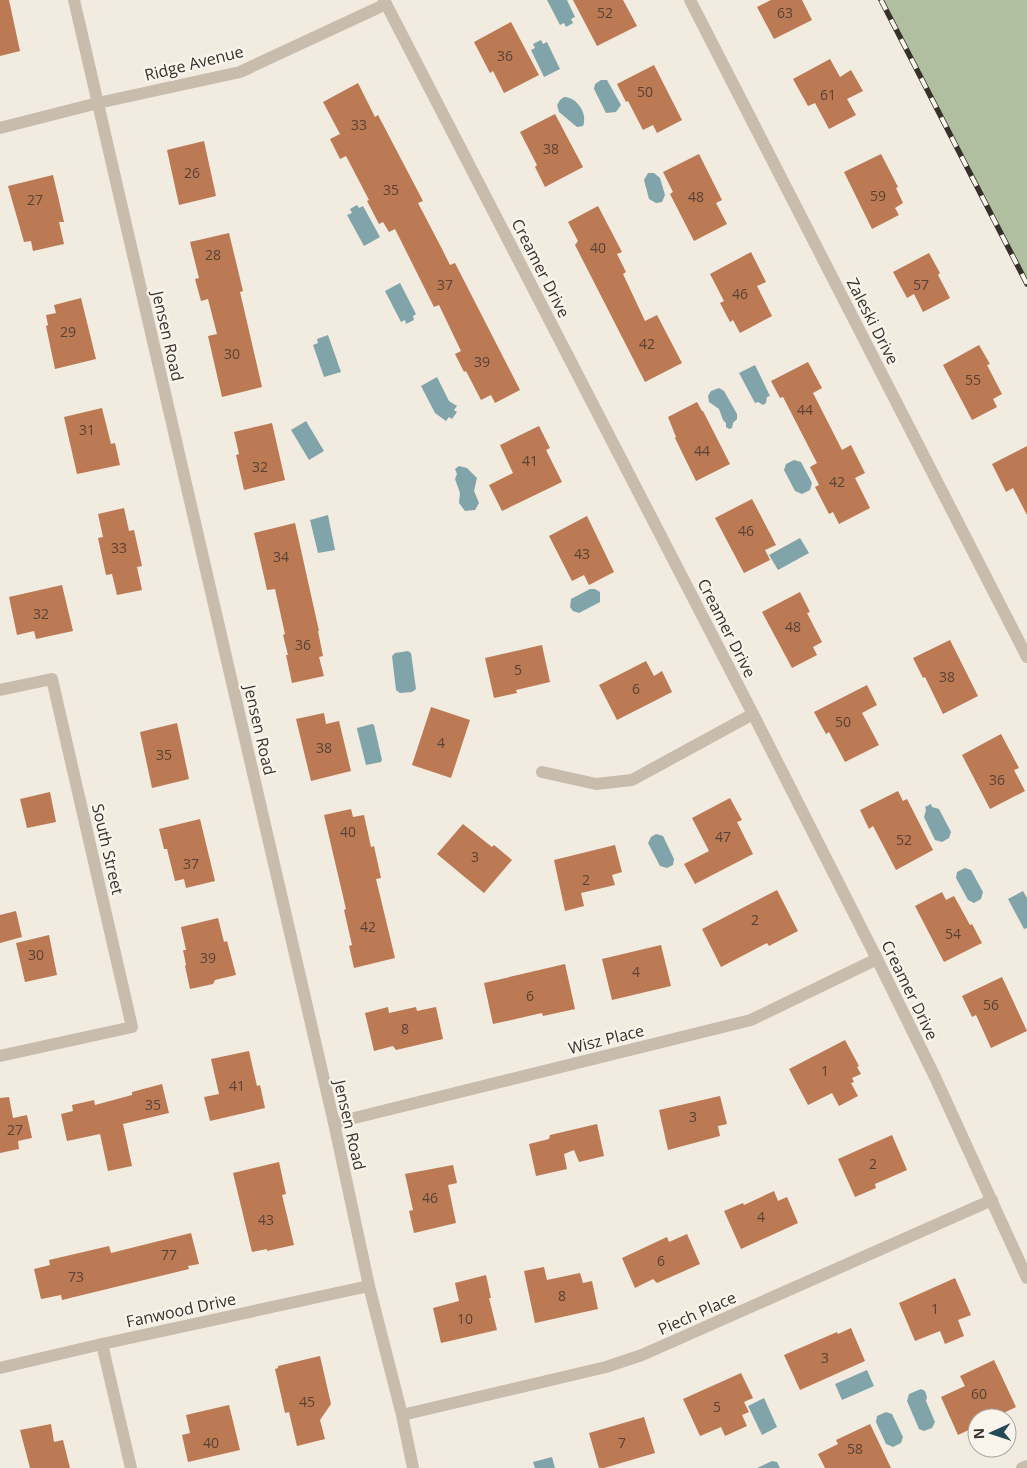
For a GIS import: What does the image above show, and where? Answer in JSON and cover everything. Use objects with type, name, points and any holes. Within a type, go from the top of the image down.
[{"type":"street","name":"Jensen Road","points":[[74,0],[334,1123],[369,1286],[402,1415],[413,1468]]},
{"type":"street","name":"Zaleski Drive","points":[[690,0],[1027,657]]},
{"type":"street","name":"Ridge Avenue","points":[[0,128],[98,103],[240,72],[385,2]]},
{"type":"street","name":"Creamer Drive","points":[[385,2],[754,714],[935,1077],[1027,1278]]},
{"type":"street","name":"South Street","points":[[0,690],[52,678],[132,1027],[0,1056]]},
{"type":"street","points":[[542,772],[596,784],[632,780],[754,714]]},
{"type":"street","name":"Wisz Place","points":[[334,1123],[751,1020],[877,959]]},
{"type":"street","name":"Piech Place","points":[[402,1415],[606,1367],[642,1355],[992,1200]]},
{"type":"street","name":"Fanwood Drive","points":[[0,1368],[369,1286]]},
{"type":"street","points":[[102,1344],[131,1468]]},
{"type":"street","points":[[1022,1468],[1027,1466]]},
{"type":"green space","points":[[881,0],[1027,0],[1027,284]]},
{"type":"water","points":[[547,0],[567,0],[575,17],[571,19],[573,23],[566,27],[564,23],[560,25]]},
{"type":"water","points":[[541,40],[543,44],[547,42],[560,69],[544,77],[531,50],[535,48],[533,44]]},
{"type":"water","points":[[601,80],[607,80],[621,105],[616,112],[606,113],[594,89],[595,84]]},
{"type":"water","points":[[564,97],[573,100],[580,107],[584,116],[583,126],[577,127],[559,112],[557,105]]},
{"type":"water","points":[[648,173],[654,173],[660,178],[665,195],[662,202],[656,203],[649,199],[644,180]]},
{"type":"water","points":[[357,205],[359,208],[363,206],[380,237],[364,246],[347,215],[352,213],[350,209]]},
{"type":"water","points":[[400,283],[416,314],[413,316],[414,320],[406,324],[405,320],[401,322],[385,291]]},
{"type":"water","points":[[328,335],[341,372],[324,377],[313,345],[318,343],[317,339]]},
{"type":"water","points":[[755,365],[770,396],[767,397],[766,403],[763,405],[758,402],[755,403],[739,373]]},
{"type":"water","points":[[437,377],[449,401],[457,406],[454,410],[457,412],[452,419],[449,417],[446,421],[435,413],[421,386]]},
{"type":"water","points":[[719,388],[724,391],[737,414],[737,419],[733,423],[732,428],[729,429],[726,427],[719,409],[709,402],[708,396],[711,391]]},
{"type":"water","points":[[306,421],[324,451],[309,460],[291,430]]},
{"type":"water","points":[[794,460],[801,462],[812,483],[810,490],[802,494],[795,491],[784,470],[786,464]]},
{"type":"water","points":[[459,466],[467,468],[477,478],[474,491],[479,503],[475,510],[465,511],[459,503],[460,493],[455,479],[457,474],[455,469]]},
{"type":"water","points":[[328,515],[335,550],[318,553],[310,520]]},
{"type":"water","points":[[800,538],[809,553],[778,570],[769,555]]},
{"type":"water","points":[[590,589],[600,592],[600,602],[579,613],[573,611],[570,607],[571,599]]},
{"type":"water","points":[[408,651],[411,653],[416,689],[412,692],[400,693],[396,690],[392,656],[395,653]]},
{"type":"water","points":[[374,725],[382,760],[381,762],[366,765],[357,728]]},
{"type":"water","points":[[931,804],[932,807],[939,809],[951,832],[949,838],[942,842],[935,840],[924,817],[925,807]]},
{"type":"water","points":[[656,834],[663,836],[674,859],[673,865],[667,868],[660,866],[648,843],[651,837]]},
{"type":"water","points":[[965,868],[971,870],[983,892],[981,899],[974,903],[968,900],[956,878],[957,872]]},
{"type":"water","points":[[1023,891],[1027,898],[1027,928],[1024,929],[1008,899]]},
{"type":"water","points":[[867,1370],[874,1386],[842,1400],[835,1384]]},
{"type":"water","points":[[921,1389],[925,1391],[926,1401],[935,1422],[932,1428],[924,1431],[919,1429],[907,1401],[909,1394]]},
{"type":"water","points":[[764,1398],[777,1427],[762,1435],[748,1406]]},
{"type":"water","points":[[886,1412],[892,1414],[903,1437],[901,1443],[893,1447],[886,1444],[876,1422],[877,1416]]},
{"type":"water","points":[[552,1457],[555,1468],[535,1468],[533,1462]]},
{"type":"water","points":[[772,1461],[777,1462],[780,1468],[757,1468]]},
{"type":"building","points":[[0,0],[9,0],[20,51],[0,56]]},
{"type":"building","points":[[573,0],[623,0],[637,26],[597,46]]},
{"type":"building","points":[[771,0],[802,0],[812,20],[774,39],[757,7]]},
{"type":"building","points":[[511,22],[539,75],[504,93],[493,71],[490,73],[474,42]]},
{"type":"building","points":[[830,59],[840,77],[851,70],[863,91],[847,99],[856,115],[829,129],[815,103],[808,106],[793,79]]},
{"type":"building","points":[[654,65],[682,120],[657,133],[653,125],[643,130],[617,84]]},
{"type":"building","points":[[358,83],[375,117],[378,115],[423,201],[418,203],[450,265],[455,263],[520,390],[495,403],[491,395],[481,400],[455,354],[461,351],[439,305],[434,307],[395,229],[389,232],[383,222],[379,224],[346,156],[340,159],[330,139],[340,134],[323,102]]},
{"type":"building","points":[[555,114],[583,167],[545,187],[535,167],[537,165],[520,132]]},
{"type":"building","points":[[204,141],[216,196],[179,205],[167,150]]},
{"type":"building","points":[[699,154],[722,200],[716,203],[727,224],[694,241],[670,194],[673,192],[663,172]]},
{"type":"building","points":[[881,154],[898,187],[896,188],[903,203],[895,208],[899,215],[872,229],[844,172]]},
{"type":"building","points":[[53,175],[64,222],[59,222],[64,244],[33,251],[31,241],[24,242],[8,186]]},
{"type":"building","points":[[598,206],[622,252],[617,254],[626,272],[623,274],[645,321],[657,315],[682,363],[645,382],[575,245],[578,241],[568,222]]},
{"type":"building","points":[[229,233],[243,291],[240,292],[262,387],[222,397],[208,336],[217,334],[208,299],[201,301],[195,279],[199,278],[190,242]]},
{"type":"building","points":[[751,252],[766,282],[757,286],[772,316],[740,333],[733,320],[730,322],[720,303],[724,301],[710,274]]},
{"type":"building","points":[[929,253],[940,273],[938,275],[950,298],[923,312],[914,294],[907,298],[893,272]]},
{"type":"building","points":[[81,298],[96,359],[55,369],[46,326],[48,325],[46,315],[56,313],[54,305]]},
{"type":"building","points":[[979,345],[990,364],[987,365],[1002,394],[993,399],[997,407],[972,420],[943,365]]},
{"type":"building","points":[[808,362],[822,388],[813,393],[842,450],[851,445],[865,473],[855,478],[870,508],[839,524],[833,512],[829,514],[815,487],[819,485],[810,467],[817,463],[783,397],[780,398],[771,381]]},
{"type":"building","points":[[697,402],[730,464],[696,481],[675,438],[668,417]]},
{"type":"building","points":[[102,408],[111,444],[115,443],[120,465],[77,474],[64,417]]},
{"type":"building","points":[[272,423],[285,480],[244,490],[236,455],[239,454],[234,432]]},
{"type":"building","points":[[539,426],[550,448],[546,450],[562,482],[502,511],[489,485],[513,473],[500,445]]},
{"type":"building","points":[[1027,446],[1027,515],[1013,488],[1006,492],[992,464]]},
{"type":"building","points":[[752,499],[776,545],[765,550],[770,560],[744,573],[715,518]]},
{"type":"building","points":[[124,508],[129,531],[134,530],[142,566],[137,567],[142,590],[117,595],[112,574],[106,575],[98,538],[103,537],[98,514]]},
{"type":"building","points":[[587,516],[614,572],[589,585],[584,575],[572,581],[549,536]]},
{"type":"building","points":[[295,523],[319,631],[323,656],[319,657],[324,676],[292,683],[283,635],[285,634],[275,589],[267,590],[254,533]]},
{"type":"building","points":[[62,585],[73,631],[36,639],[34,631],[17,635],[9,597]]},
{"type":"building","points":[[800,592],[810,612],[807,613],[822,642],[813,647],[817,655],[792,668],[762,612]]},
{"type":"building","points":[[950,640],[978,696],[943,714],[925,677],[923,678],[913,658]]},
{"type":"building","points":[[542,645],[550,682],[516,690],[517,693],[494,698],[485,658]]},
{"type":"building","points":[[646,661],[654,676],[662,671],[672,692],[617,720],[599,685]]},
{"type":"building","points":[[867,685],[877,705],[862,713],[879,745],[845,762],[829,732],[826,734],[814,712]]},
{"type":"building","points":[[431,707],[470,720],[451,778],[412,765]]},
{"type":"building","points":[[324,713],[326,724],[339,721],[351,771],[311,781],[296,719]]},
{"type":"building","points":[[177,723],[189,779],[152,788],[140,732]]},
{"type":"building","points":[[1001,734],[1019,768],[1014,770],[1025,791],[990,809],[962,755]]},
{"type":"building","points":[[898,791],[903,801],[907,799],[933,850],[896,870],[873,826],[869,829],[860,810]]},
{"type":"building","points":[[50,792],[56,822],[27,828],[20,799]]},
{"type":"building","points":[[730,798],[742,820],[737,822],[753,854],[695,884],[684,864],[709,851],[692,818]]},
{"type":"building","points":[[351,809],[353,817],[364,815],[371,847],[374,846],[381,878],[376,879],[395,958],[354,968],[349,946],[352,945],[344,910],[346,909],[324,815]]},
{"type":"building","points":[[200,819],[215,881],[186,888],[184,879],[175,881],[167,849],[164,849],[159,829]]},
{"type":"building","points":[[463,824],[512,860],[484,893],[437,854]]},
{"type":"building","points":[[615,845],[622,872],[612,875],[615,885],[581,893],[584,906],[565,911],[554,860]]},
{"type":"building","points":[[777,890],[798,931],[769,946],[767,943],[721,967],[702,929]]},
{"type":"building","points":[[942,892],[946,900],[954,896],[982,943],[944,962],[915,906]]},
{"type":"building","points":[[16,911],[22,937],[0,943],[0,915]]},
{"type":"building","points":[[218,918],[224,942],[227,941],[236,975],[215,980],[213,984],[190,989],[183,950],[186,950],[181,927]]},
{"type":"building","points":[[49,935],[57,975],[25,982],[16,943]]},
{"type":"building","points":[[661,945],[671,986],[612,1000],[602,959]]},
{"type":"building","points":[[565,964],[575,1009],[543,1016],[542,1013],[493,1024],[484,983]]},
{"type":"building","points":[[1002,977],[1027,1031],[991,1048],[976,1015],[972,1017],[962,996]]},
{"type":"building","points":[[388,1007],[389,1013],[416,1007],[417,1011],[436,1007],[443,1039],[396,1050],[393,1046],[374,1051],[365,1013]]},
{"type":"building","points":[[845,1040],[859,1066],[857,1067],[861,1074],[852,1078],[854,1082],[851,1083],[858,1096],[839,1106],[832,1093],[808,1105],[789,1069]]},
{"type":"building","points":[[249,1051],[257,1086],[260,1085],[265,1108],[210,1121],[204,1097],[219,1094],[211,1059]]},
{"type":"building","points":[[162,1084],[169,1113],[123,1124],[132,1166],[108,1171],[100,1134],[67,1141],[61,1114],[73,1111],[72,1105],[94,1100],[95,1105],[132,1095],[132,1092]]},
{"type":"building","points":[[720,1096],[727,1124],[718,1126],[720,1136],[668,1150],[659,1110]]},
{"type":"building","points":[[9,1097],[13,1118],[27,1115],[32,1138],[18,1141],[19,1149],[0,1153],[0,1098]]},
{"type":"building","points":[[597,1124],[604,1156],[579,1162],[574,1150],[564,1154],[567,1169],[536,1176],[529,1144],[549,1139],[550,1135]]},
{"type":"building","points":[[892,1135],[907,1170],[875,1184],[876,1188],[855,1197],[838,1159]]},
{"type":"building","points":[[279,1162],[286,1194],[282,1195],[294,1245],[252,1252],[233,1173]]},
{"type":"building","points":[[453,1165],[457,1183],[448,1185],[456,1223],[414,1233],[409,1211],[413,1210],[405,1174]]},
{"type":"building","points":[[774,1191],[778,1201],[787,1197],[798,1223],[741,1249],[724,1211],[743,1203],[744,1205]]},
{"type":"building","points":[[191,1233],[199,1264],[188,1266],[189,1269],[62,1300],[61,1295],[41,1299],[34,1269],[50,1265],[49,1260],[109,1246],[111,1253]]},
{"type":"building","points":[[687,1234],[700,1264],[657,1283],[653,1279],[635,1288],[622,1258],[667,1237],[669,1242]]},
{"type":"building","points":[[544,1267],[547,1280],[580,1273],[583,1283],[592,1281],[598,1309],[535,1323],[524,1271]]},
{"type":"building","points":[[486,1275],[491,1298],[489,1298],[497,1330],[441,1343],[433,1308],[459,1301],[455,1283]]},
{"type":"building","points":[[955,1278],[971,1315],[958,1320],[964,1336],[945,1344],[940,1331],[915,1341],[899,1303]]},
{"type":"building","points":[[851,1328],[865,1361],[800,1390],[784,1355],[837,1332],[838,1334]]},
{"type":"building","points":[[320,1356],[331,1404],[320,1420],[325,1439],[297,1446],[289,1412],[285,1413],[275,1369],[278,1366]]},
{"type":"building","points":[[994,1360],[1016,1407],[967,1408],[967,1431],[958,1435],[941,1397],[965,1386],[960,1376]]},
{"type":"building","points":[[741,1373],[753,1398],[744,1402],[749,1412],[742,1415],[747,1426],[725,1436],[721,1427],[700,1436],[683,1399]]},
{"type":"building","points":[[229,1405],[240,1450],[188,1462],[182,1435],[190,1433],[186,1415]]},
{"type":"building","points":[[644,1417],[655,1453],[599,1468],[589,1433]]},
{"type":"building","points":[[51,1424],[54,1442],[63,1440],[70,1468],[30,1468],[20,1430]]},
{"type":"building","points":[[870,1424],[891,1468],[825,1468],[818,1454],[838,1444],[836,1440]]},
{"type":"railway","points":[[881,0],[1027,284]]}]
